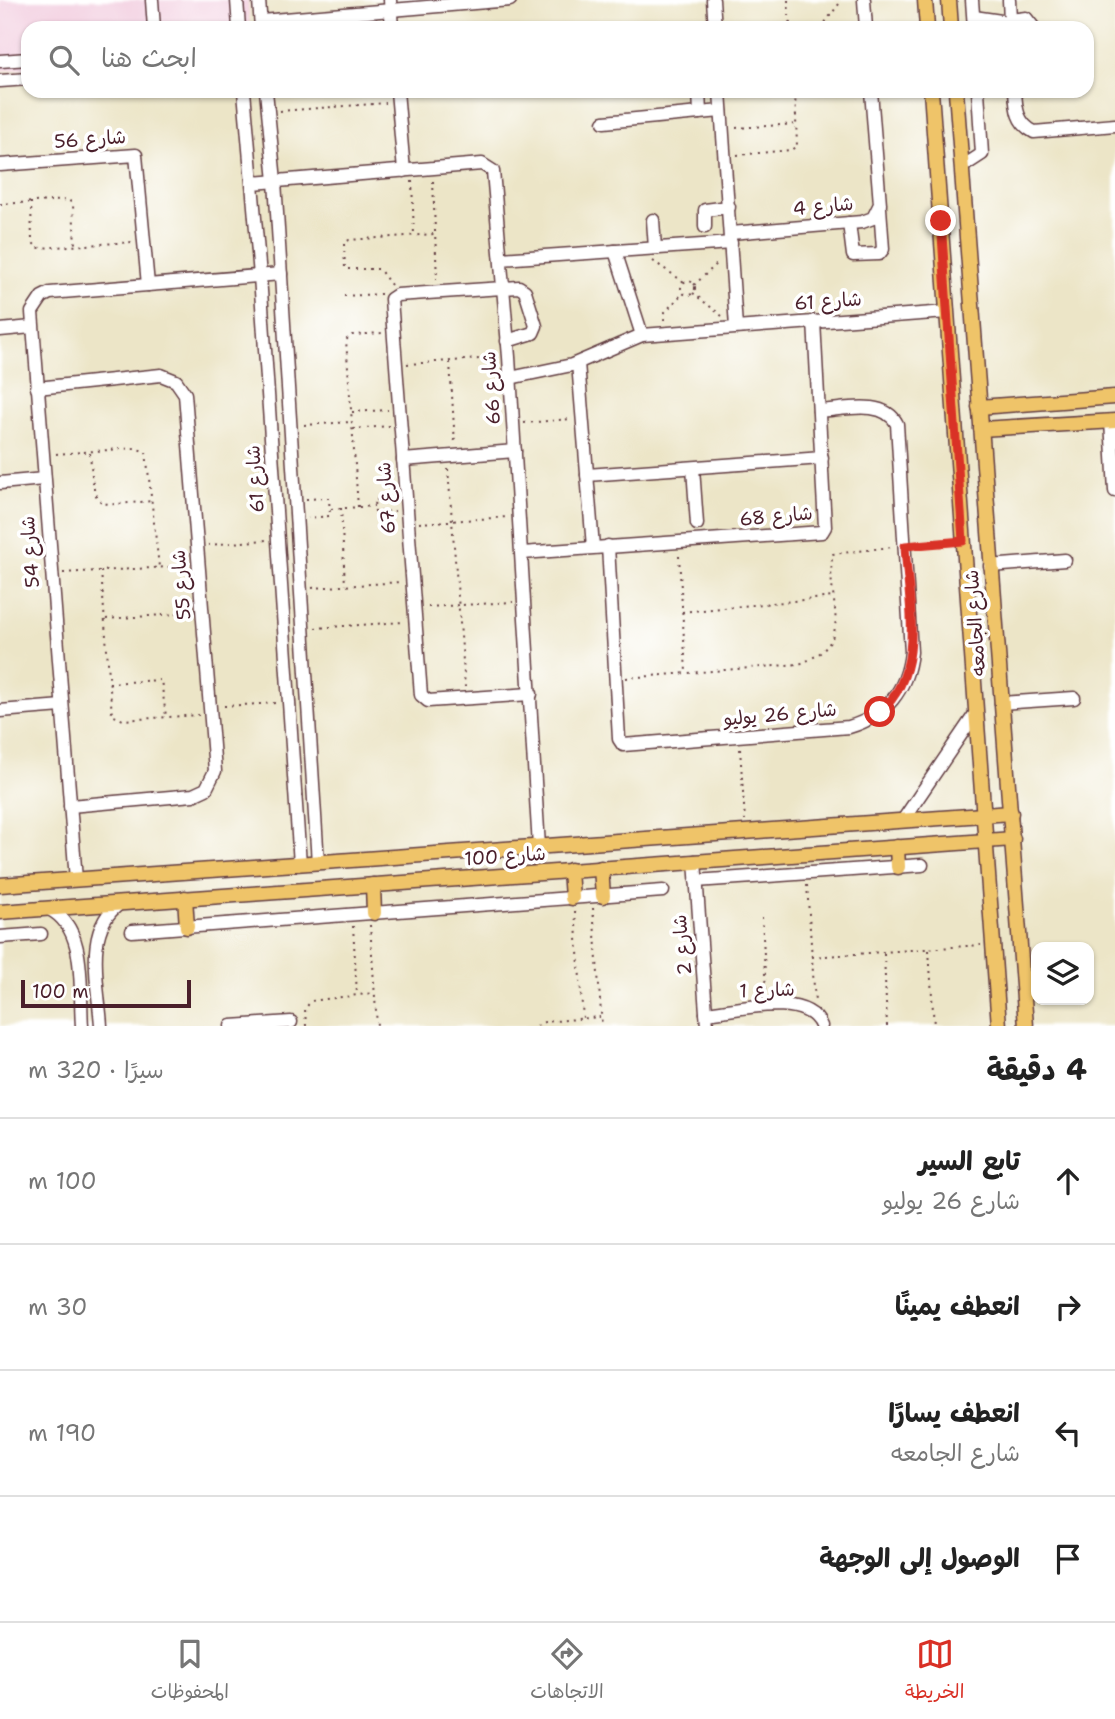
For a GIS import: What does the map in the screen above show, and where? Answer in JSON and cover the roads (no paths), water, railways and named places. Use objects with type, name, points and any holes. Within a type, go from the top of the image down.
[{"type":"main road","points":[[925,0],[926,21]]},
{"type":"main road","points":[[949,0],[950,21]]},
{"type":"main road","name":"شارع الجامعه","points":[[932,98],[999,1026]]},
{"type":"main road","name":"شارع الجامعه","points":[[957,98],[1026,1026]]},
{"type":"main road","points":[[939,199],[965,196]]},
{"type":"main road","points":[[979,407],[1115,397]]},
{"type":"main road","points":[[981,429],[1113,421]]},
{"type":"main road","points":[[959,488],[984,485]]},
{"type":"main road","name":"شارع 100","points":[[0,886],[1011,813]]},
{"type":"main road","points":[[839,825],[841,851]]},
{"type":"main road","name":"شارع 100","points":[[0,912],[1013,839]]},
{"type":"main road","points":[[897,847],[898,867]]},
{"type":"main road","points":[[426,855],[428,881]]},
{"type":"main road","points":[[598,896],[601,868]]},
{"type":"main road","points":[[570,870],[573,898]]},
{"type":"main road","points":[[371,913],[373,885]]},
{"type":"main road","points":[[185,898],[187,927]]},
{"type":"street","points":[[152,0],[154,21]]},
{"type":"street","points":[[237,0],[238,21]]},
{"type":"street","points":[[259,0],[261,21]]},
{"type":"street","points":[[282,21],[391,5],[510,0]]},
{"type":"street","points":[[713,0],[714,21]]},
{"type":"street","points":[[864,0],[866,21]]},
{"type":"street","points":[[972,0],[974,21]]},
{"type":"street","points":[[1008,21],[1009,0]]},
{"type":"street","points":[[0,61],[21,60]]},
{"type":"street","points":[[0,81],[21,80]]},
{"type":"street","name":"شارع 61","points":[[245,98],[260,276],[300,864]]},
{"type":"street","name":"شارع 61","points":[[267,98],[275,181],[318,863]]},
{"type":"street","points":[[397,98],[408,170]]},
{"type":"street","points":[[699,98],[700,113]]},
{"type":"street","points":[[720,98],[736,327]]},
{"type":"street","name":"شارع 4","points":[[501,259],[731,242],[873,218],[880,204],[872,98]]},
{"type":"street","points":[[962,167],[982,154],[978,98]]},
{"type":"street","points":[[1016,98],[1018,117],[1024,126],[1034,132],[1115,125]]},
{"type":"street","points":[[604,122],[721,111]]},
{"type":"street","name":"شارع 56","points":[[0,165],[136,155],[148,285]]},
{"type":"street","name":"شارع 66","points":[[253,183],[482,164],[491,168],[508,341],[539,847]]},
{"type":"street","points":[[849,223],[853,255],[879,254],[883,249],[880,204]]},
{"type":"street","points":[[705,227],[705,210],[729,207]]},
{"type":"street","points":[[653,220],[655,248]]},
{"type":"street","points":[[615,251],[642,335]]},
{"type":"street","name":"شارع 54","points":[[76,880],[32,327],[36,303],[50,293],[281,274]]},
{"type":"street","points":[[503,287],[523,288],[536,322],[533,333],[508,341]]},
{"type":"street","name":"شارع 67","points":[[503,287],[394,297],[393,333],[398,409],[423,698],[428,701],[531,694]]},
{"type":"street","name":"شارع 61","points":[[510,378],[578,363],[642,335],[947,312]]},
{"type":"street","name":"شارع 68","points":[[522,553],[822,532],[825,527],[814,321]]},
{"type":"street","points":[[0,330],[32,327]]},
{"type":"street","points":[[578,363],[593,547]]},
{"type":"street","name":"شارع 55","points":[[37,388],[161,375],[176,381],[185,394],[199,565],[215,771],[206,789],[193,795],[70,806]]},
{"type":"street","name":"شارع 26 يوليو","points":[[608,546],[619,739],[623,745],[849,727],[871,719],[889,704],[907,675],[911,652],[894,418],[878,408],[819,411]]},
{"type":"street","points":[[1113,421],[1115,491]]},
{"type":"street","points":[[402,460],[515,451]]},
{"type":"street","points":[[587,475],[822,458]]},
{"type":"street","points":[[693,468],[697,523]]},
{"type":"street","points":[[0,483],[44,480]]},
{"type":"street","points":[[990,566],[1065,560]]},
{"type":"street","points":[[1001,703],[1074,698]]},
{"type":"street","points":[[0,711],[62,706]]},
{"type":"street","points":[[903,820],[975,713]]},
{"type":"street","name":"شارع 2","points":[[695,861],[707,1020]]},
{"type":"street","points":[[696,881],[922,865]]},
{"type":"street","points":[[132,931],[663,891]]},
{"type":"street","points":[[101,1026],[96,947],[101,925],[121,903]]},
{"type":"street","points":[[49,909],[71,928],[76,949],[82,1026]]},
{"type":"street","points":[[0,937],[41,934]]},
{"type":"street","points":[[76,949],[96,947]]},
{"type":"street","name":"شارع 1","points":[[707,1020],[766,1007],[797,1005],[818,1022]]},
{"type":"street","points":[[231,1026],[291,1022]]}]
